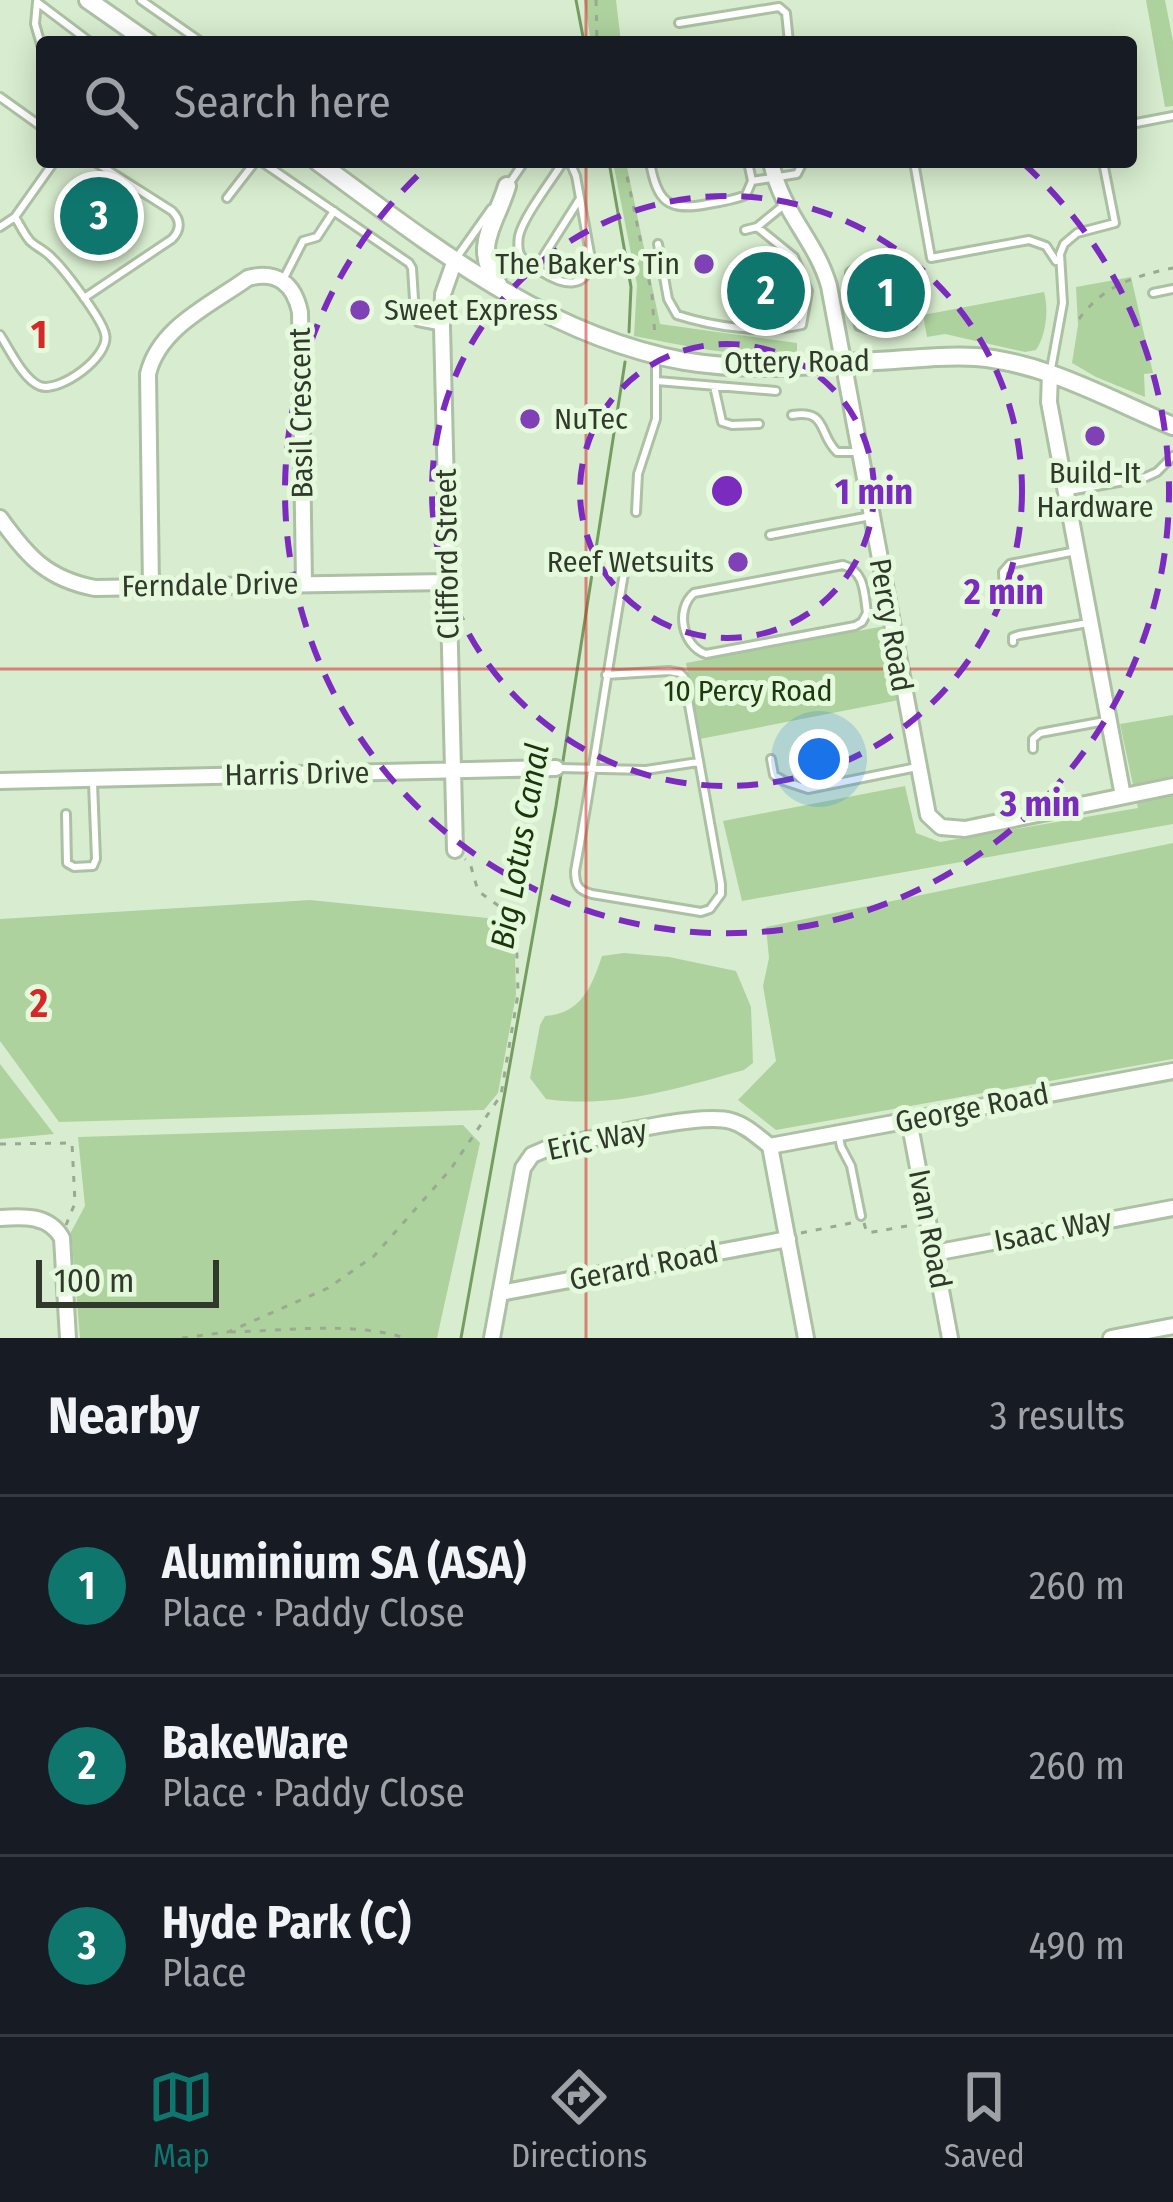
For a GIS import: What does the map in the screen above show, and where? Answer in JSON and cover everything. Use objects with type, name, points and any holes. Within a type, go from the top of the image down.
[{"type":"street","points":[[88,0],[137,36]]},
{"type":"street","name":"Ottery Road","points":[[326,168],[503,291],[559,322],[643,348],[742,368],[771,369],[958,356],[998,359],[1050,373],[1173,426]]},
{"type":"street","name":"Percy Road","points":[[773,170],[784,205],[820,262],[829,286],[928,815],[941,827],[965,829],[1123,796]]},
{"type":"street","points":[[503,291],[487,267],[484,249],[507,186]]},
{"type":"street","name":"Clifford Street","points":[[455,260],[443,294],[442,327],[455,850]]},
{"type":"street","points":[[151,587],[148,374],[152,360],[173,331],[248,278],[260,274],[283,280]]},
{"type":"street","name":"Basil Crescent","points":[[283,280],[300,312],[304,584]]},
{"type":"street","points":[[1050,373],[1048,402],[1123,796],[1173,787]]},
{"type":"street","name":"Ferndale Drive","points":[[1,522],[40,566],[72,584],[94,588],[447,582]]},
{"type":"street","name":"Harris Drive","points":[[0,781],[564,768]]},
{"type":"street","name":"George Road","points":[[770,1146],[1173,1071]]},
{"type":"street","name":"Eric Way","points":[[492,1338],[523,1168],[538,1150],[716,1118],[731,1120],[770,1146]]},
{"type":"street","name":"Ivan Road","points":[[909,1120],[950,1338]]},
{"type":"street","points":[[770,1146],[806,1338]]},
{"type":"street","name":"Isaac Way","points":[[934,1252],[1173,1208]]},
{"type":"street","points":[[0,1218],[44,1220],[62,1238],[68,1338]]},
{"type":"street","name":"Gerard Road","points":[[500,1293],[788,1239]]},
{"type":"street","points":[[1111,1338],[1173,1326]]},
{"type":"lane","points":[[141,0],[192,36]]},
{"type":"lane","points":[[35,1],[83,36]]},
{"type":"lane","points":[[35,1],[38,36]]},
{"type":"lane","points":[[680,23],[779,7],[786,13],[788,36]]},
{"type":"lane","points":[[0,97],[36,123]]},
{"type":"lane","points":[[1137,123],[1173,116]]},
{"type":"lane","points":[[0,227],[15,217],[50,168]]},
{"type":"lane","points":[[83,298],[172,239],[179,227],[172,211],[104,168]]},
{"type":"lane","points":[[227,198],[253,168]]},
{"type":"lane","points":[[267,168],[409,262],[418,322],[442,327]]},
{"type":"lane","points":[[455,260],[520,168]]},
{"type":"lane","points":[[562,168],[518,238],[520,255],[555,280],[570,283],[584,279],[591,259],[576,176],[570,168]]},
{"type":"lane","points":[[651,168],[661,197],[682,208],[742,197],[752,181],[749,168]]},
{"type":"lane","points":[[752,181],[773,170],[797,174],[800,168]]},
{"type":"lane","points":[[915,168],[931,258],[1028,240],[1046,246],[1058,264]]},
{"type":"lane","points":[[1050,373],[1063,303],[1060,254],[1070,237],[1115,223],[1104,168]]},
{"type":"lane","points":[[536,268],[580,198]]},
{"type":"lane","points":[[745,230],[757,227],[784,205]]},
{"type":"lane","points":[[283,280],[303,241],[317,237],[334,211]]},
{"type":"lane","points":[[0,335],[33,381],[42,386],[59,386],[100,356],[105,346],[104,330],[83,298],[54,259],[31,242],[15,217]]},
{"type":"lane","points":[[658,244],[668,299],[677,315],[746,328],[797,327],[804,320],[808,291],[794,256],[757,227]]},
{"type":"lane","points":[[881,262],[853,269],[850,282],[859,326],[876,331],[912,325]]},
{"type":"lane","points":[[829,286],[850,282]]},
{"type":"lane","points":[[1154,292],[1173,290]]},
{"type":"lane","points":[[636,512],[638,474],[656,419],[657,381],[643,348]]},
{"type":"lane","points":[[657,381],[776,391]]},
{"type":"lane","points":[[714,386],[722,422],[759,424]]},
{"type":"lane","points":[[792,415],[818,418],[837,452],[860,452]]},
{"type":"lane","points":[[1066,492],[1146,477],[1173,456]]},
{"type":"lane","points":[[770,535],[872,516]]},
{"type":"lane","points":[[1004,592],[1003,572],[1010,564],[1077,551]]},
{"type":"lane","points":[[606,675],[669,671],[684,677],[721,884],[721,894],[710,909],[592,894],[577,886],[574,871],[594,769],[606,675],[626,562]]},
{"type":"lane","points":[[843,565],[860,576],[867,613],[855,626],[706,654],[688,642],[683,611],[684,602],[694,593],[843,565]]},
{"type":"lane","points":[[867,613],[888,609]]},
{"type":"lane","points":[[1013,642],[1019,635],[1090,622]]},
{"type":"lane","points":[[1033,748],[1033,739],[1040,734],[1109,721]]},
{"type":"lane","points":[[771,759],[774,775],[808,789],[917,767]]},
{"type":"lane","name":"Harris Drive","points":[[564,768],[646,770],[698,762]]},
{"type":"lane","points":[[66,814],[67,863],[93,866],[92,779]]},
{"type":"lane","points":[[838,1133],[851,1166],[861,1216]]},
{"type":"path","points":[[596,0],[597,36]]},
{"type":"path","points":[[625,168],[652,295],[643,348]]},
{"type":"path","points":[[1079,319],[1093,300],[1126,279],[1173,268]]},
{"type":"path","points":[[228,1332],[328,1288],[374,1256],[450,1170],[501,1095],[518,994],[516,924],[478,891],[470,863],[455,850]]},
{"type":"path","points":[[0,1144],[73,1143],[75,1203],[62,1238]]},
{"type":"path","points":[[788,1239],[855,1222],[861,1216],[867,1233],[928,1222]]},
{"type":"path","points":[[182,1338],[228,1332],[338,1330],[405,1338]]},
{"type":"green space","points":[[584,0],[616,0],[620,36],[590,36]]},
{"type":"green space","points":[[1146,0],[1165,0],[1173,41],[1173,106],[1165,107]]},
{"type":"green space","points":[[614,168],[627,168],[660,324],[797,343],[797,352],[736,353],[634,336],[637,284]]},
{"type":"green space","points":[[1131,277],[1153,373],[1144,374],[1145,397],[1072,363],[1078,325],[1076,287]]},
{"type":"green space","points":[[1044,292],[1046,322],[1036,350],[1025,352],[945,334],[927,337],[923,315]]},
{"type":"green space","name":"10 Percy Road","points":[[885,626],[899,700],[700,739],[686,663]]},
{"type":"green space","points":[[1173,715],[1173,824],[742,901],[723,821],[905,786],[916,833],[940,842],[1138,808],[1120,724]]},
{"type":"green space","points":[[1173,843],[1173,1059],[776,1130],[738,1100],[776,1061],[763,986],[769,958],[766,927]]},
{"type":"green space","points":[[310,900],[497,919],[510,935],[515,955],[516,995],[498,1093],[484,1110],[59,1122],[0,1041],[0,919]]},
{"type":"green space","points":[[624,953],[736,971],[751,1007],[753,1063],[744,1070],[646,1095],[596,1101],[546,1099],[530,1078],[540,1025],[545,1016],[576,1004],[602,956]]},
{"type":"green space","points":[[0,1064],[54,1134],[0,1139]]},
{"type":"green space","points":[[463,1125],[480,1143],[437,1338],[80,1338],[71,1232],[85,1206],[78,1137]]},
{"type":"waterway","name":"Big Lotus Canal","points":[[576,0],[583,36]]},
{"type":"waterway","name":"Big Lotus Canal","points":[[610,168],[631,287],[629,332]]},
{"type":"waterway","name":"Big Lotus Canal","points":[[461,1338],[556,806],[625,362]]},
{"type":"place","name":"Hyde Park (C)","points":[[99,216]]},
{"type":"place","name":"The Baker's Tin","points":[[704,264]]},
{"type":"place","name":"BakeWare","points":[[766,291]]},
{"type":"place","name":"Aluminium SA (ASA)","points":[[886,293]]},
{"type":"place","name":"Sweet Express","points":[[360,310]]},
{"type":"place","name":"NuTec","points":[[530,419]]},
{"type":"place","name":"Build-It Hardware","points":[[1095,436]]},
{"type":"place","name":"Reef Wetsuits","points":[[738,562]]}]
